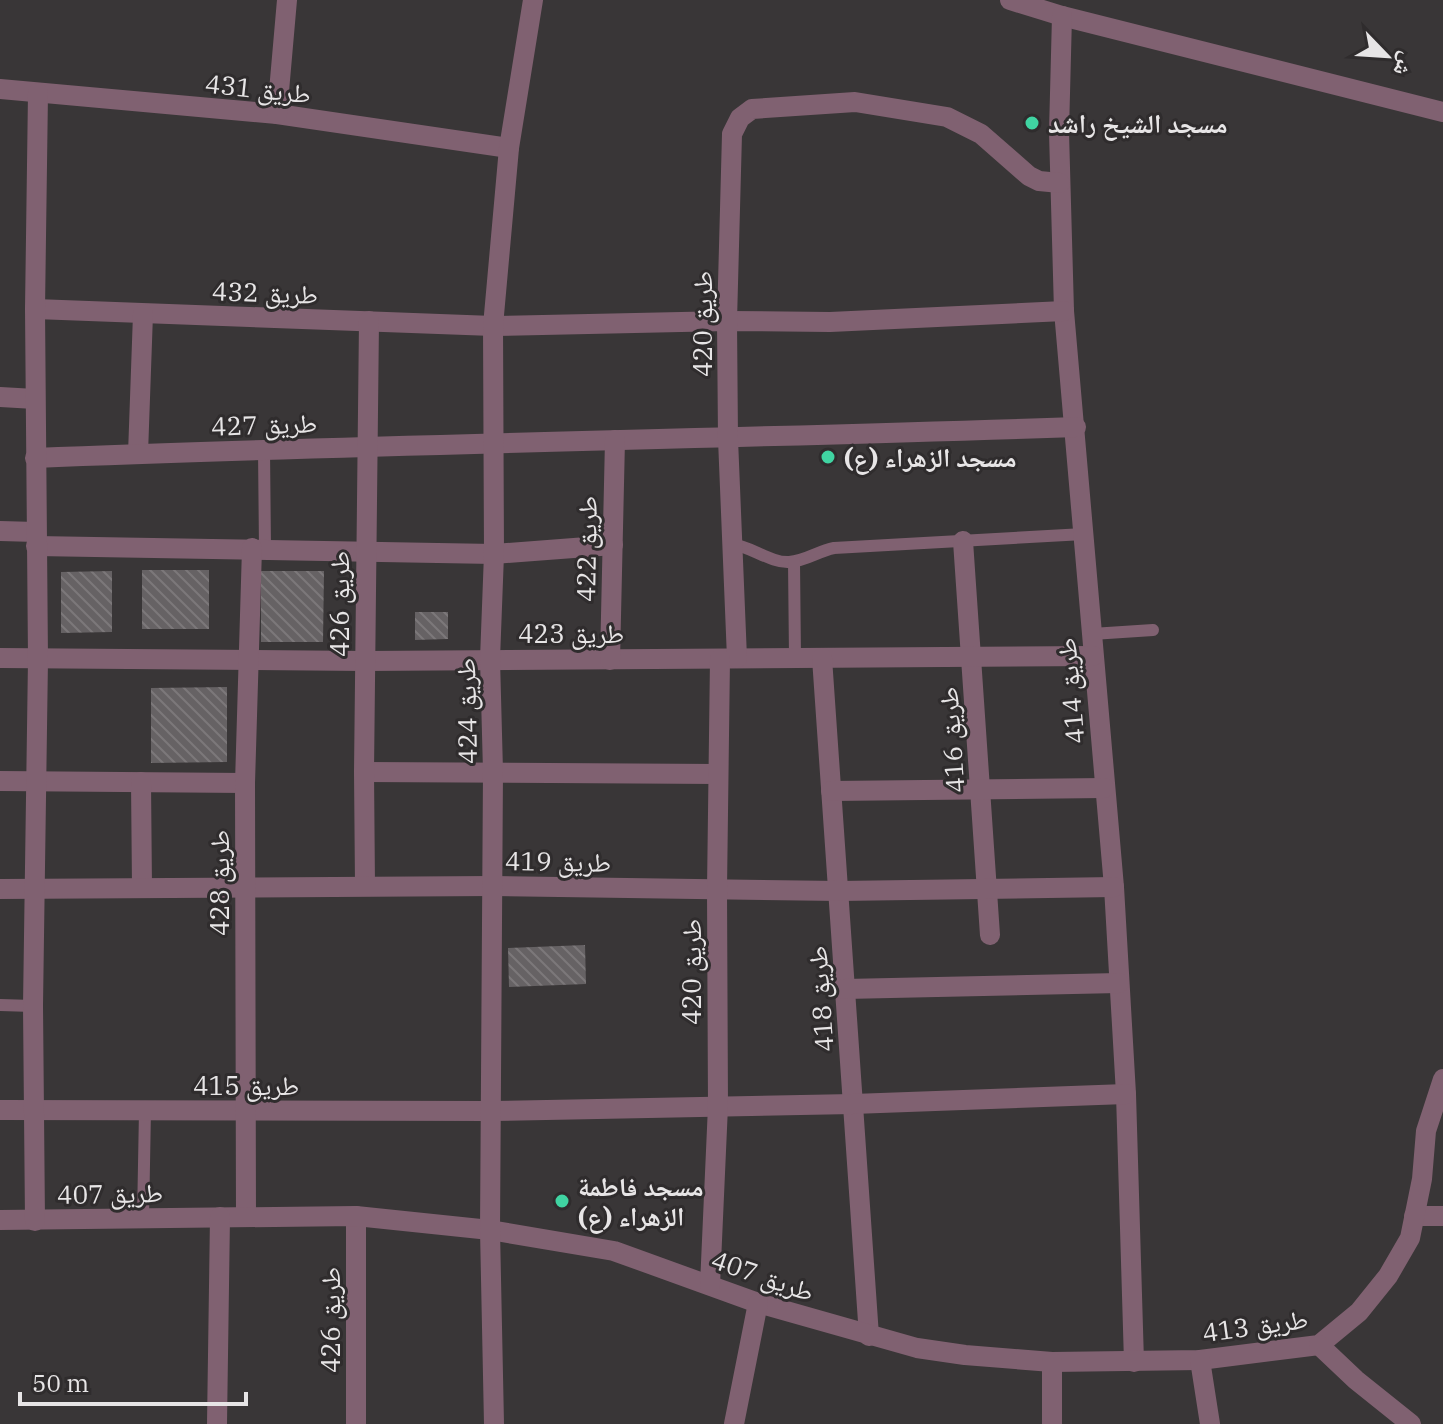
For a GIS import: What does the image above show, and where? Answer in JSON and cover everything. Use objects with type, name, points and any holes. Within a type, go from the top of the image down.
[{"type":"street","points":[[277,114],[287,0]]},
{"type":"street","name":"طريق 424","points":[[494,1424],[490,1230],[493,326],[509,148],[533,0]]},
{"type":"street","points":[[1010,0],[1062,16],[1443,112]]},
{"type":"street","name":"طريق 414","points":[[1062,16],[1060,183],[1064,311],[1114,887],[1126,1094],[1134,1362]]},
{"type":"street","name":"طريق 431","points":[[0,89],[277,114],[509,148]]},
{"type":"street","points":[[35,1221],[33,1006],[38,659],[35,309],[38,93]]},
{"type":"street","name":"طريق 420","points":[[710,1285],[718,1106],[718,774],[729,659],[732,544],[727,321],[732,134],[740,118],[752,109],[855,102],[947,117],[981,134],[1029,176],[1039,181],[1060,183]]},
{"type":"street","name":"طريق 432","points":[[35,309],[493,326],[830,322],[1064,311]]},
{"type":"street","points":[[138,454],[143,314]]},
{"type":"street","name":"طريق 426","points":[[365,886],[369,321]]},
{"type":"street","points":[[0,397],[35,399]]},
{"type":"street","name":"طريق 427","points":[[35,458],[1076,427]]},
{"type":"street","name":"طريق 422","points":[[610,660],[615,440]]},
{"type":"street","points":[[0,531],[36,539],[258,549],[494,554],[613,545]]},
{"type":"street","name":"طريق 416","points":[[963,541],[990,935]]},
{"type":"street","name":"طريق 428","points":[[246,1217],[245,783],[248,660],[258,549]]},
{"type":"street","name":"طريق 423","points":[[0,658],[365,661],[1093,656]]},
{"type":"street","name":"طريق 418","points":[[822,658],[869,1336]]},
{"type":"street","points":[[364,772],[718,774]]},
{"type":"street","points":[[0,781],[245,783]]},
{"type":"street","points":[[141,782],[142,888]]},
{"type":"street","points":[[831,791],[1104,788]]},
{"type":"street","name":"طريق 419","points":[[0,889],[493,886],[839,891],[1114,887]]},
{"type":"street","points":[[845,989],[1119,983]]},
{"type":"street","name":"طريق 413","points":[[1134,1362],[1200,1360],[1319,1345],[1359,1312],[1388,1276],[1410,1238],[1422,1179],[1426,1131],[1443,1079]]},
{"type":"street","name":"طريق 415","points":[[0,1110],[491,1111],[853,1104],[1126,1094]]},
{"type":"street","name":"طريق 426","points":[[356,1216],[356,1424]]},
{"type":"street","name":"طريق 407","points":[[0,1220],[356,1216],[490,1230],[614,1251],[758,1303],[869,1336],[965,1355],[1052,1362],[1134,1362]]},
{"type":"street","points":[[1414,1216],[1443,1216]]},
{"type":"street","points":[[217,1424],[220,1217]]},
{"type":"street","points":[[734,1424],[758,1303]]},
{"type":"street","points":[[1319,1345],[1356,1380],[1411,1424]]},
{"type":"street","points":[[1200,1360],[1210,1424]]},
{"type":"street","points":[[1052,1362],[1052,1424]]},
{"type":"lane","points":[[258,549],[264,450]]},
{"type":"lane","points":[[732,544],[756,550],[778,561],[794,562],[834,548],[1084,534]]},
{"type":"lane","points":[[794,562],[795,658]]},
{"type":"lane","points":[[1092,634],[1153,630]]},
{"type":"lane","points":[[0,1005],[33,1006]]},
{"type":"lane","points":[[143,1219],[145,1110]]},
{"type":"building","points":[[142,570],[209,570],[209,629],[142,629]]},
{"type":"building","points":[[112,571],[112,632],[61,633],[61,572]]},
{"type":"building","points":[[261,571],[324,571],[323,642],[261,642]]},
{"type":"building","points":[[415,612],[448,612],[448,639],[415,640]]},
{"type":"building","points":[[227,687],[227,762],[151,763],[151,688]]},
{"type":"building","points":[[585,945],[586,984],[509,987],[508,948]]},
{"type":"place","name":"مسجد الشيخ راشد","points":[[1032,123]]},
{"type":"place","name":"مسجد الزهراء (ع)","points":[[828,457]]},
{"type":"place","name":"مسجد فاطمة الزهراء (ع)","points":[[562,1201]]}]
